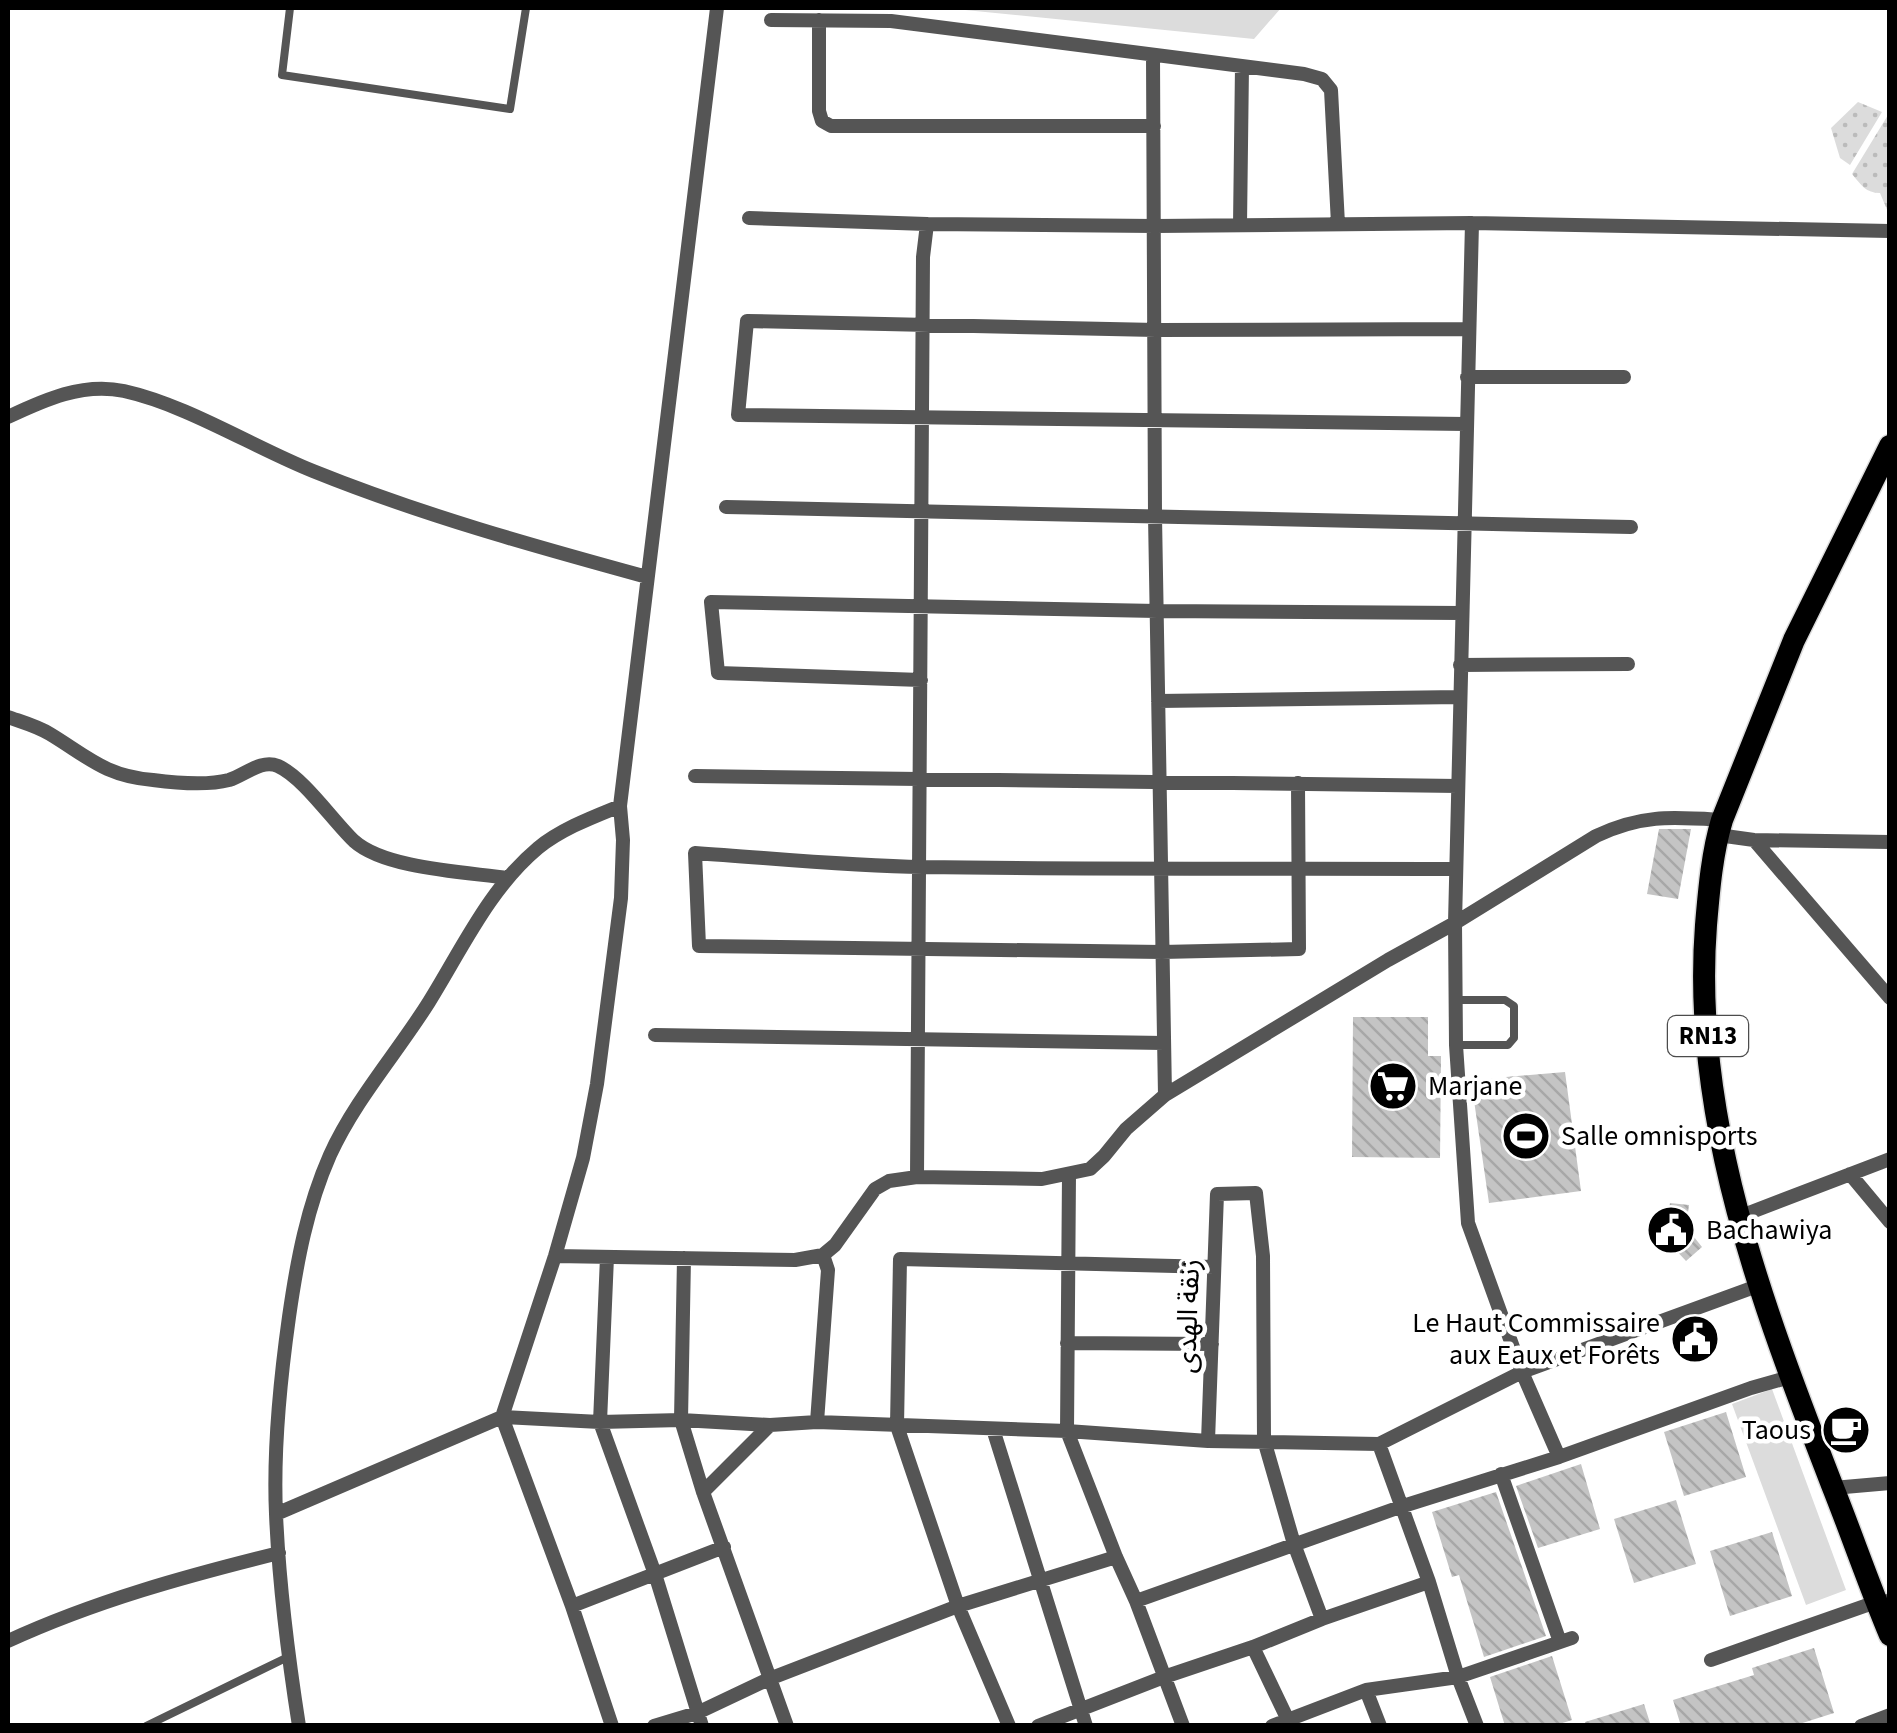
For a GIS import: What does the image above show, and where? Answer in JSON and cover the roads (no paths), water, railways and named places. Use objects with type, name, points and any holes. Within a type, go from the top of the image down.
[{"type":"main road","name":"RN13","points":[[1890,446],[1794,640],[1720,827],[1704,958],[1716,1114],[1727,1170],[1790,1378],[1883,1601],[1890,1634]]},
{"type":"street","points":[[612,1726],[502,1417],[583,1158],[597,1084],[621,898],[620,806],[717,8]]},
{"type":"street","points":[[772,20],[908,23],[1304,74],[1322,80],[1331,90],[1338,224]]},
{"type":"street","points":[[819,20],[819,111],[822,121],[830,126],[1154,126]]},
{"type":"street","points":[[1154,55],[1155,516],[1164,1095]]},
{"type":"street","points":[[1240,225],[1242,66]]},
{"type":"street","points":[[748,218],[1155,226],[1472,223],[1890,232]]},
{"type":"street","points":[[1472,223],[1455,923],[1456,1045],[1468,1223],[1522,1372],[1559,1457]]},
{"type":"street","points":[[917,1177],[927,224]]},
{"type":"street","points":[[1466,424],[738,415],[747,322],[1156,330],[1468,329]]},
{"type":"street","points":[[1467,377],[1624,377]]},
{"type":"street","points":[[8,417],[56,396],[90,388],[122,390],[202,420],[313,471],[488,534],[647,577]]},
{"type":"street","points":[[726,507],[1631,527]]},
{"type":"street","points":[[920,680],[718,673],[711,602],[1462,614]]},
{"type":"street","points":[[1460,665],[1628,664]]},
{"type":"street","points":[[1158,701],[1460,697]]},
{"type":"street","points":[[8,717],[48,734],[119,775],[208,782],[229,780],[272,764],[298,781],[357,844],[371,852],[418,865],[508,878]]},
{"type":"street","points":[[695,776],[1458,786]]},
{"type":"street","points":[[1298,784],[1300,868],[1299,949],[1162,952],[698,946],[695,853],[919,867],[1161,867],[1300,868],[1456,869]]},
{"type":"street","points":[[298,1726],[276,1514],[278,1432],[298,1253],[314,1196],[332,1152],[364,1099],[508,878],[540,846],[620,806]]},
{"type":"street","points":[[555,1256],[796,1260],[823,1255],[848,1229],[874,1189],[889,1180],[1042,1179],[1090,1169],[1126,1128],[1164,1095],[1617,826],[1646,818],[1678,817],[1754,840],[1890,842]]},
{"type":"street","points":[[1754,840],[1889,997]]},
{"type":"street","points":[[656,1034],[1164,1043]]},
{"type":"street","points":[[1741,1216],[1890,1159]]},
{"type":"street","points":[[1069,1174],[1067,1431],[1183,1726]]},
{"type":"street","points":[[1850,1174],[1890,1222]]},
{"type":"street","name":"زنقة الهدى","points":[[1208,1441],[1217,1194],[1256,1192],[1263,1256],[1264,1440]]},
{"type":"street","points":[[817,1422],[828,1270],[823,1255]]},
{"type":"street","points":[[608,1257],[600,1422],[656,1574],[699,1719]]},
{"type":"street","points":[[684,1258],[681,1420],[787,1726]]},
{"type":"street","points":[[1010,1726],[958,1606],[897,1426],[900,1259],[1214,1267]]},
{"type":"street","points":[[276,1514],[502,1417],[770,1425],[817,1422],[1067,1431],[1208,1441],[1379,1444],[1522,1372],[1760,1285]]},
{"type":"street","points":[[1067,1343],[1212,1344]]},
{"type":"street","points":[[1136,1600],[1751,1388],[1790,1378]]},
{"type":"street","points":[[703,1492],[770,1425]]},
{"type":"street","points":[[993,1429],[1086,1726]]},
{"type":"street","points":[[1264,1440],[1294,1544],[1322,1619]]},
{"type":"street","points":[[1379,1444],[1477,1726]]},
{"type":"street","points":[[1272,1726],[1366,1690],[1458,1677],[1566,1640],[1501,1474]]},
{"type":"street","points":[[1834,1488],[1890,1482]]},
{"type":"street","points":[[572,1606],[724,1547]]},
{"type":"street","points":[[8,1641],[103,1602],[279,1552]]},
{"type":"street","points":[[654,1726],[699,1719],[769,1678],[958,1606],[1116,1557]]},
{"type":"street","points":[[1038,1726],[1429,1582]]},
{"type":"street","points":[[1710,1660],[1883,1601]]},
{"type":"street","points":[[1253,1647],[1287,1718]]},
{"type":"street","points":[[1366,1690],[1380,1726]]},
{"type":"street","points":[[1861,1726],[1890,1716]]},
{"type":"lane","points":[[290,8],[282,75],[510,109],[526,8]]},
{"type":"lane","points":[[1456,1000],[1505,1000],[1514,1006],[1514,1038],[1508,1045],[1456,1045]]},
{"type":"lane","points":[[146,1726],[290,1656]]},
{"type":"place","name":"Marjane","points":[[1393,1086]]},
{"type":"place","name":"Salle omnisports","points":[[1526,1136]]},
{"type":"place","name":"Bachawiya","points":[[1671,1230]]},
{"type":"place","name":"Le Haut Commissaire aux Eaux et Forêts","points":[[1695,1339]]},
{"type":"place","name":"Taous","points":[[1846,1430]]}]
